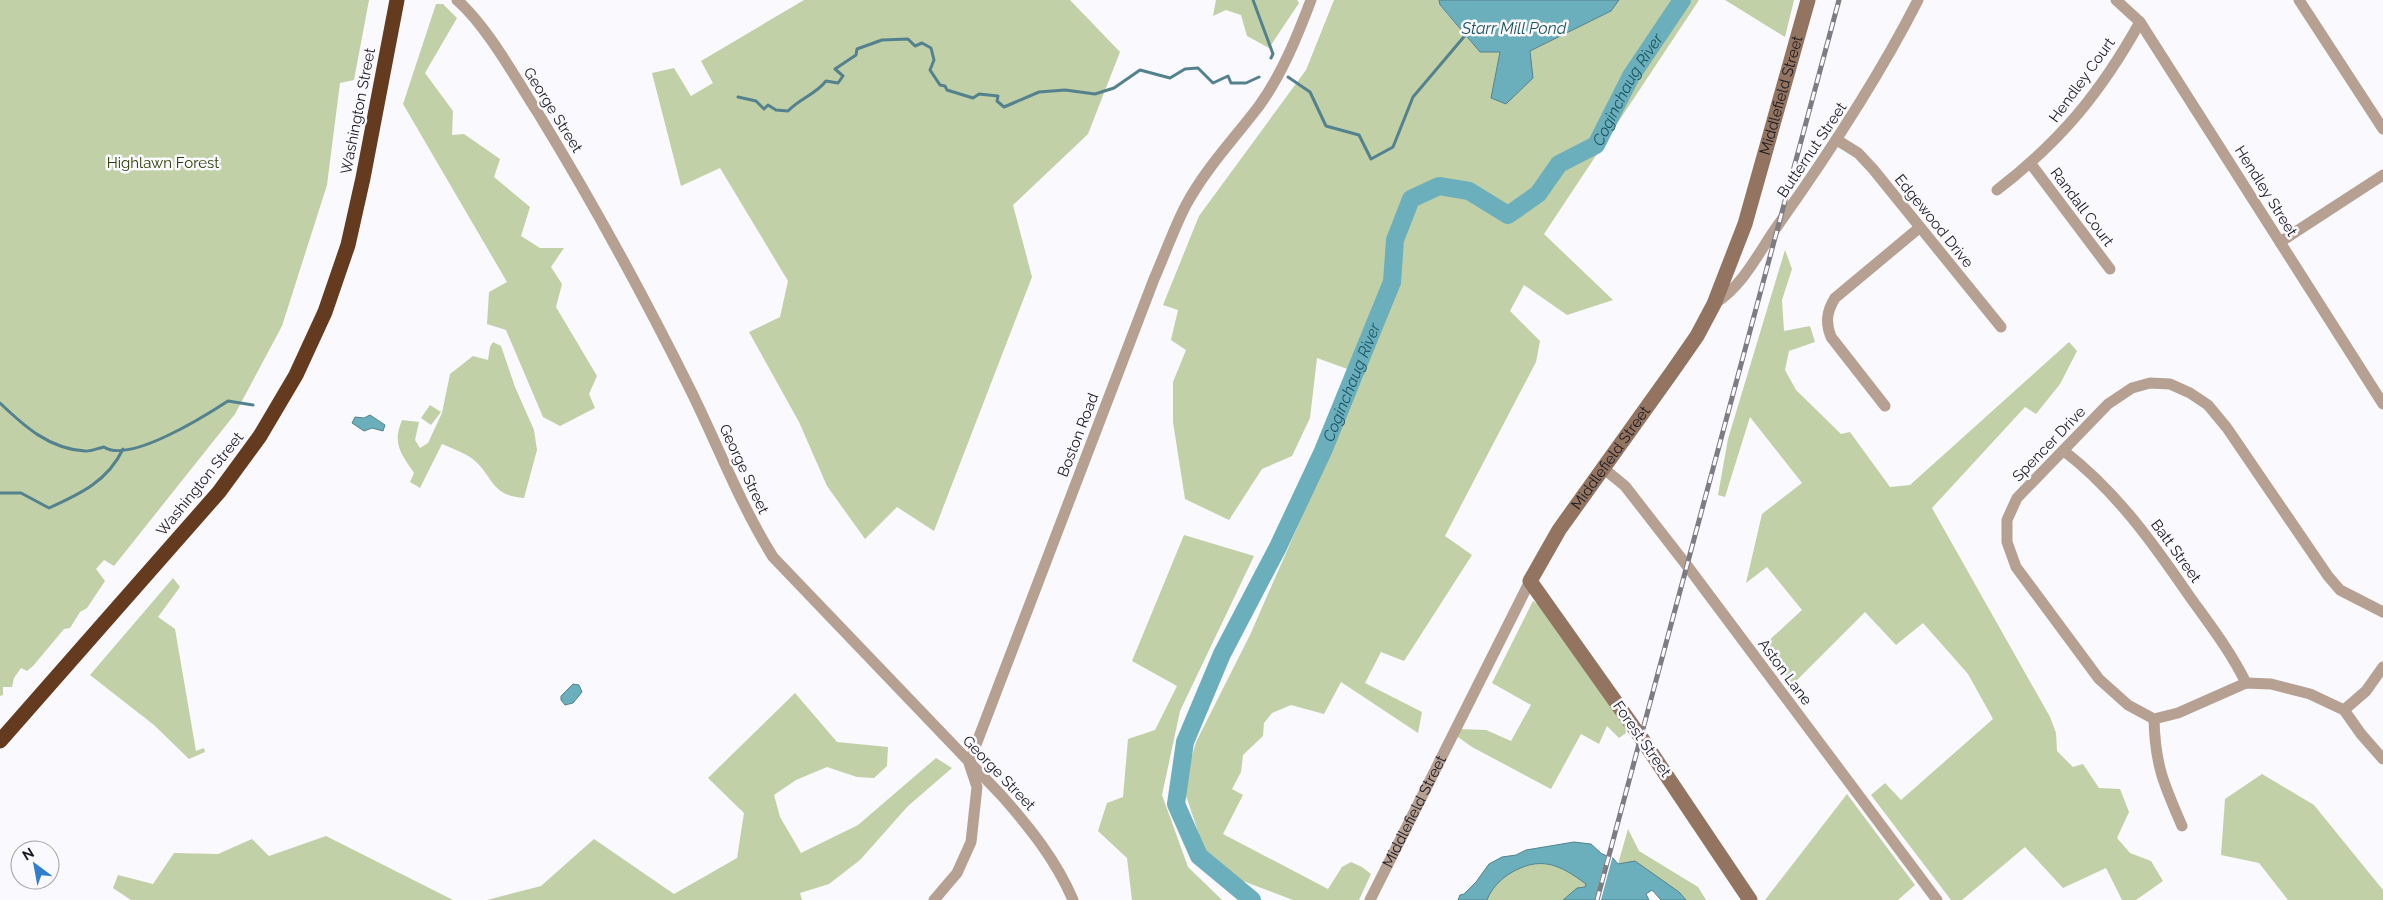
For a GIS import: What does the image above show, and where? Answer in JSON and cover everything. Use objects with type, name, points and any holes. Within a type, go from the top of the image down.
[{"type":"highway","name":"Washington Street","points":[[0,741],[219,492],[260,436],[296,375],[325,312],[348,245],[358,204],[397,0]]},
{"type":"main road","name":"Middlefield Street","points":[[1530,581],[1560,530],[1697,336],[1714,304],[1745,224],[1808,0]]},
{"type":"main road","name":"Forest Street","points":[[1530,581],[1639,734],[1750,900]]},
{"type":"street","name":"George Street","points":[[456,0],[469,12],[503,60],[574,173],[691,391],[752,521],[773,557],[1033,831],[1062,874],[1073,900]]},
{"type":"street","name":"Boston Road","points":[[969,763],[1150,288],[1186,205],[1219,154],[1259,105],[1279,74],[1295,42],[1312,0]]},
{"type":"street","name":"Butternut Street","points":[[1714,304],[1740,283],[1837,140],[1889,55],[1918,0]]},
{"type":"street","name":"Hendley Street","points":[[2116,0],[2140,22],[2383,404]]},
{"type":"street","points":[[2299,0],[2383,129]]},
{"type":"street","name":"Hendley Court","points":[[1997,190],[2031,164],[2059,137],[2087,105],[2126,48],[2140,22]]},
{"type":"street","name":"Edgewood Drive","points":[[1837,140],[1858,153],[1873,169],[2001,327]]},
{"type":"street","name":"Randall Court","points":[[2031,164],[2110,269]]},
{"type":"street","points":[[2280,242],[2383,175]]},
{"type":"street","points":[[1884,406],[1831,337],[1827,327],[1828,310],[1835,298],[1919,228]]},
{"type":"street","name":"Spencer Drive","points":[[2154,719],[2128,704],[2099,679],[2016,567],[2007,542],[2007,520],[2016,498],[2108,404],[2132,388],[2150,383],[2170,384],[2190,393],[2208,405],[2228,428],[2328,576],[2340,590],[2383,612]]},
{"type":"street","name":"Batt Street","points":[[2064,451],[2087,468],[2118,499],[2152,542],[2235,661],[2246,683]]},
{"type":"street","name":"Aston Lane","points":[[1603,468],[1624,486],[1937,900]]},
{"type":"street","name":"Middlefield Street","points":[[1370,900],[1530,581]]},
{"type":"street","points":[[2344,710],[2366,691],[2383,667]]},
{"type":"street","points":[[2182,826],[2160,776],[2154,749],[2154,719],[2178,713],[2246,683],[2271,684],[2310,694],[2344,710],[2361,734],[2383,759]]},
{"type":"street","points":[[934,900],[957,873],[971,842],[977,787],[969,763]]},
{"type":"green space","name":"Highlawn Forest","points":[[0,0],[369,0],[354,80],[340,83],[327,185],[282,326],[235,414],[114,566],[104,560],[96,569],[105,581],[87,608],[80,612],[70,628],[64,629],[33,666],[27,671],[21,668],[14,678],[12,687],[3,687],[3,695],[0,696]]},
{"type":"green space","points":[[804,0],[1070,0],[1120,52],[1088,134],[1013,205],[1032,277],[934,531],[897,507],[865,539],[827,486],[799,422],[749,332],[780,317],[788,281],[720,168],[681,186],[652,73],[674,68],[691,96],[713,83],[701,61]]},
{"type":"green space","points":[[1216,0],[1297,0],[1299,3],[1269,48],[1247,36],[1241,15],[1226,10],[1213,16]]},
{"type":"green space","points":[[1334,0],[1439,0],[1440,6],[1480,52],[1500,52],[1491,97],[1533,78],[1530,51],[1611,11],[1619,0],[1699,0],[1544,234],[1613,300],[1567,315],[1524,285],[1510,311],[1540,341],[1536,362],[1445,536],[1472,555],[1404,661],[1381,652],[1365,683],[1422,712],[1418,733],[1341,682],[1324,714],[1291,705],[1272,713],[1264,723],[1263,736],[1243,755],[1241,772],[1232,789],[1243,795],[1223,834],[1328,889],[1342,867],[1351,862],[1371,874],[1359,900],[1293,900],[1235,878],[1205,852],[1183,787],[1196,742],[1250,635],[1364,375],[1317,358],[1310,418],[1292,456],[1262,469],[1229,520],[1185,499],[1173,422],[1173,382],[1186,350],[1171,340],[1178,310],[1163,305],[1199,216],[1306,70]]},
{"type":"green space","points":[[1725,0],[1794,0],[1785,37]]},
{"type":"green space","points":[[436,4],[443,4],[457,18],[425,73],[453,111],[452,135],[464,134],[500,159],[494,177],[530,207],[521,236],[540,248],[564,248],[551,267],[562,284],[556,307],[597,376],[589,394],[595,408],[560,426],[543,417],[506,330],[487,324],[489,292],[507,282],[403,104]]},
{"type":"green space","points":[[1785,250],[1792,269],[1782,300],[1784,331],[1810,326],[1815,342],[1789,351],[1785,370],[1796,390],[1841,434],[1850,432],[1890,487],[1910,485],[2069,342],[2077,351],[2060,384],[2036,414],[2025,407],[1932,508],[2050,717],[2056,733],[2057,751],[2073,767],[2083,764],[2099,788],[2120,789],[2129,812],[2117,838],[2130,853],[2151,861],[2163,881],[2136,900],[2122,900],[2106,868],[2063,888],[2025,847],[1962,900],[1951,900],[1871,795],[1885,783],[1901,800],[1993,719],[1968,674],[1923,623],[1896,645],[1865,612],[1793,684],[1762,647],[1802,610],[1767,567],[1746,583],[1762,514],[1802,483],[1750,417],[1725,497],[1718,495],[1728,439]]},
{"type":"green space","points":[[493,342],[501,346],[515,387],[534,430],[537,450],[524,498],[504,493],[492,483],[483,470],[470,457],[442,444],[420,488],[410,482],[414,473],[399,448],[398,436],[402,420],[419,422],[415,440],[420,448],[428,443],[442,413],[450,374],[473,356],[488,360],[490,347]]},
{"type":"green space","points":[[430,405],[441,412],[431,425],[421,418]]},
{"type":"green space","points":[[1184,535],[1254,556],[1180,711],[1162,795],[1188,867],[1222,900],[1132,900],[1127,858],[1098,831],[1107,803],[1123,797],[1128,739],[1155,730],[1177,686],[1132,661]]},
{"type":"green space","points":[[173,578],[180,587],[158,617],[175,629],[196,751],[204,748],[205,752],[189,759],[154,725],[90,675]]},
{"type":"green space","points":[[1533,601],[1539,605],[1625,727],[1626,733],[1619,738],[1607,726],[1599,744],[1581,734],[1551,789],[1472,747],[1458,737],[1459,729],[1486,730],[1511,741],[1531,705],[1492,683]]},
{"type":"green space","points":[[795,693],[837,742],[888,747],[887,766],[874,778],[857,777],[827,767],[796,780],[774,795],[780,817],[801,853],[858,825],[936,758],[952,768],[908,806],[860,860],[829,884],[800,893],[802,900],[487,900],[541,886],[594,839],[674,894],[737,858],[744,813],[708,778]]},
{"type":"green space","points":[[2262,774],[2314,805],[2383,890],[2383,900],[2288,900],[2259,863],[2221,855],[2225,799]]},
{"type":"green space","points":[[1847,794],[1915,885],[1898,900],[1765,900]]},
{"type":"green space","points":[[1628,829],[1639,851],[1698,887],[1706,900],[1686,900],[1679,892],[1618,864]]},
{"type":"green space","points":[[326,836],[453,900],[131,900],[113,888],[118,875],[153,884],[174,853],[218,854],[252,839],[269,856]]},
{"type":"green space","points":[[1544,863],[1566,869],[1586,884],[1585,887],[1577,888],[1563,900],[1487,900],[1496,884],[1502,878],[1518,869]]},
{"type":"water","name":"Starr Mill Pond","points":[[1439,0],[1619,0],[1611,11],[1530,51],[1533,78],[1506,104],[1491,98],[1500,52],[1480,52],[1440,5]]},
{"type":"water","points":[[370,415],[385,425],[383,431],[372,428],[364,431],[352,423],[355,417],[364,418]]},
{"type":"water","points":[[573,684],[579,685],[582,692],[573,703],[565,705],[561,700],[561,696]]},
{"type":"water","points":[[1574,842],[1591,844],[1602,854],[1613,858],[1618,864],[1635,861],[1679,892],[1686,900],[1661,900],[1652,890],[1646,894],[1649,900],[1563,900],[1577,888],[1585,887],[1586,884],[1558,867],[1540,864],[1520,868],[1509,874],[1496,885],[1487,900],[1458,900],[1460,895],[1464,894],[1476,882],[1489,864],[1502,857],[1516,855],[1526,850]]},
{"type":"pier","points":[[1607,854],[1613,855],[1601,900],[1598,900],[1595,899]]},
{"type":"waterway","points":[[1253,0],[1273,54],[1271,58]]},
{"type":"waterway","name":"Coginchaug River","points":[[1252,900],[1199,856],[1176,804],[1185,742],[1222,654],[1278,547],[1323,451],[1392,282],[1395,240],[1411,199],[1439,186],[1469,191],[1508,215],[1538,194],[1559,164],[1596,145],[1631,76],[1682,0]]},
{"type":"waterway","points":[[1288,77],[1310,92],[1326,126],[1359,135],[1371,159],[1393,147],[1413,97],[1468,32]]},
{"type":"waterway","points":[[738,97],[756,101],[764,109],[768,105],[776,110],[788,111],[826,81],[838,83],[843,76],[835,69],[856,55],[857,49],[882,40],[908,39],[915,46],[922,43],[931,48],[934,60],[930,70],[940,85],[945,86],[947,90],[973,98],[979,94],[998,96],[997,101],[1004,107],[1039,92],[1065,90],[1095,94],[1114,88],[1140,70],[1170,78],[1185,69],[1198,68],[1213,83],[1228,76],[1231,83],[1246,83],[1259,77]]},
{"type":"waterway","points":[[0,403],[38,435],[60,446],[87,451],[104,447],[116,451],[148,444],[185,427],[228,401],[253,405]]},
{"type":"waterway","points":[[0,493],[21,493],[49,508],[82,492],[101,478],[117,460],[123,449]]},
{"type":"railway","points":[[1597,900],[1839,0]]}]
